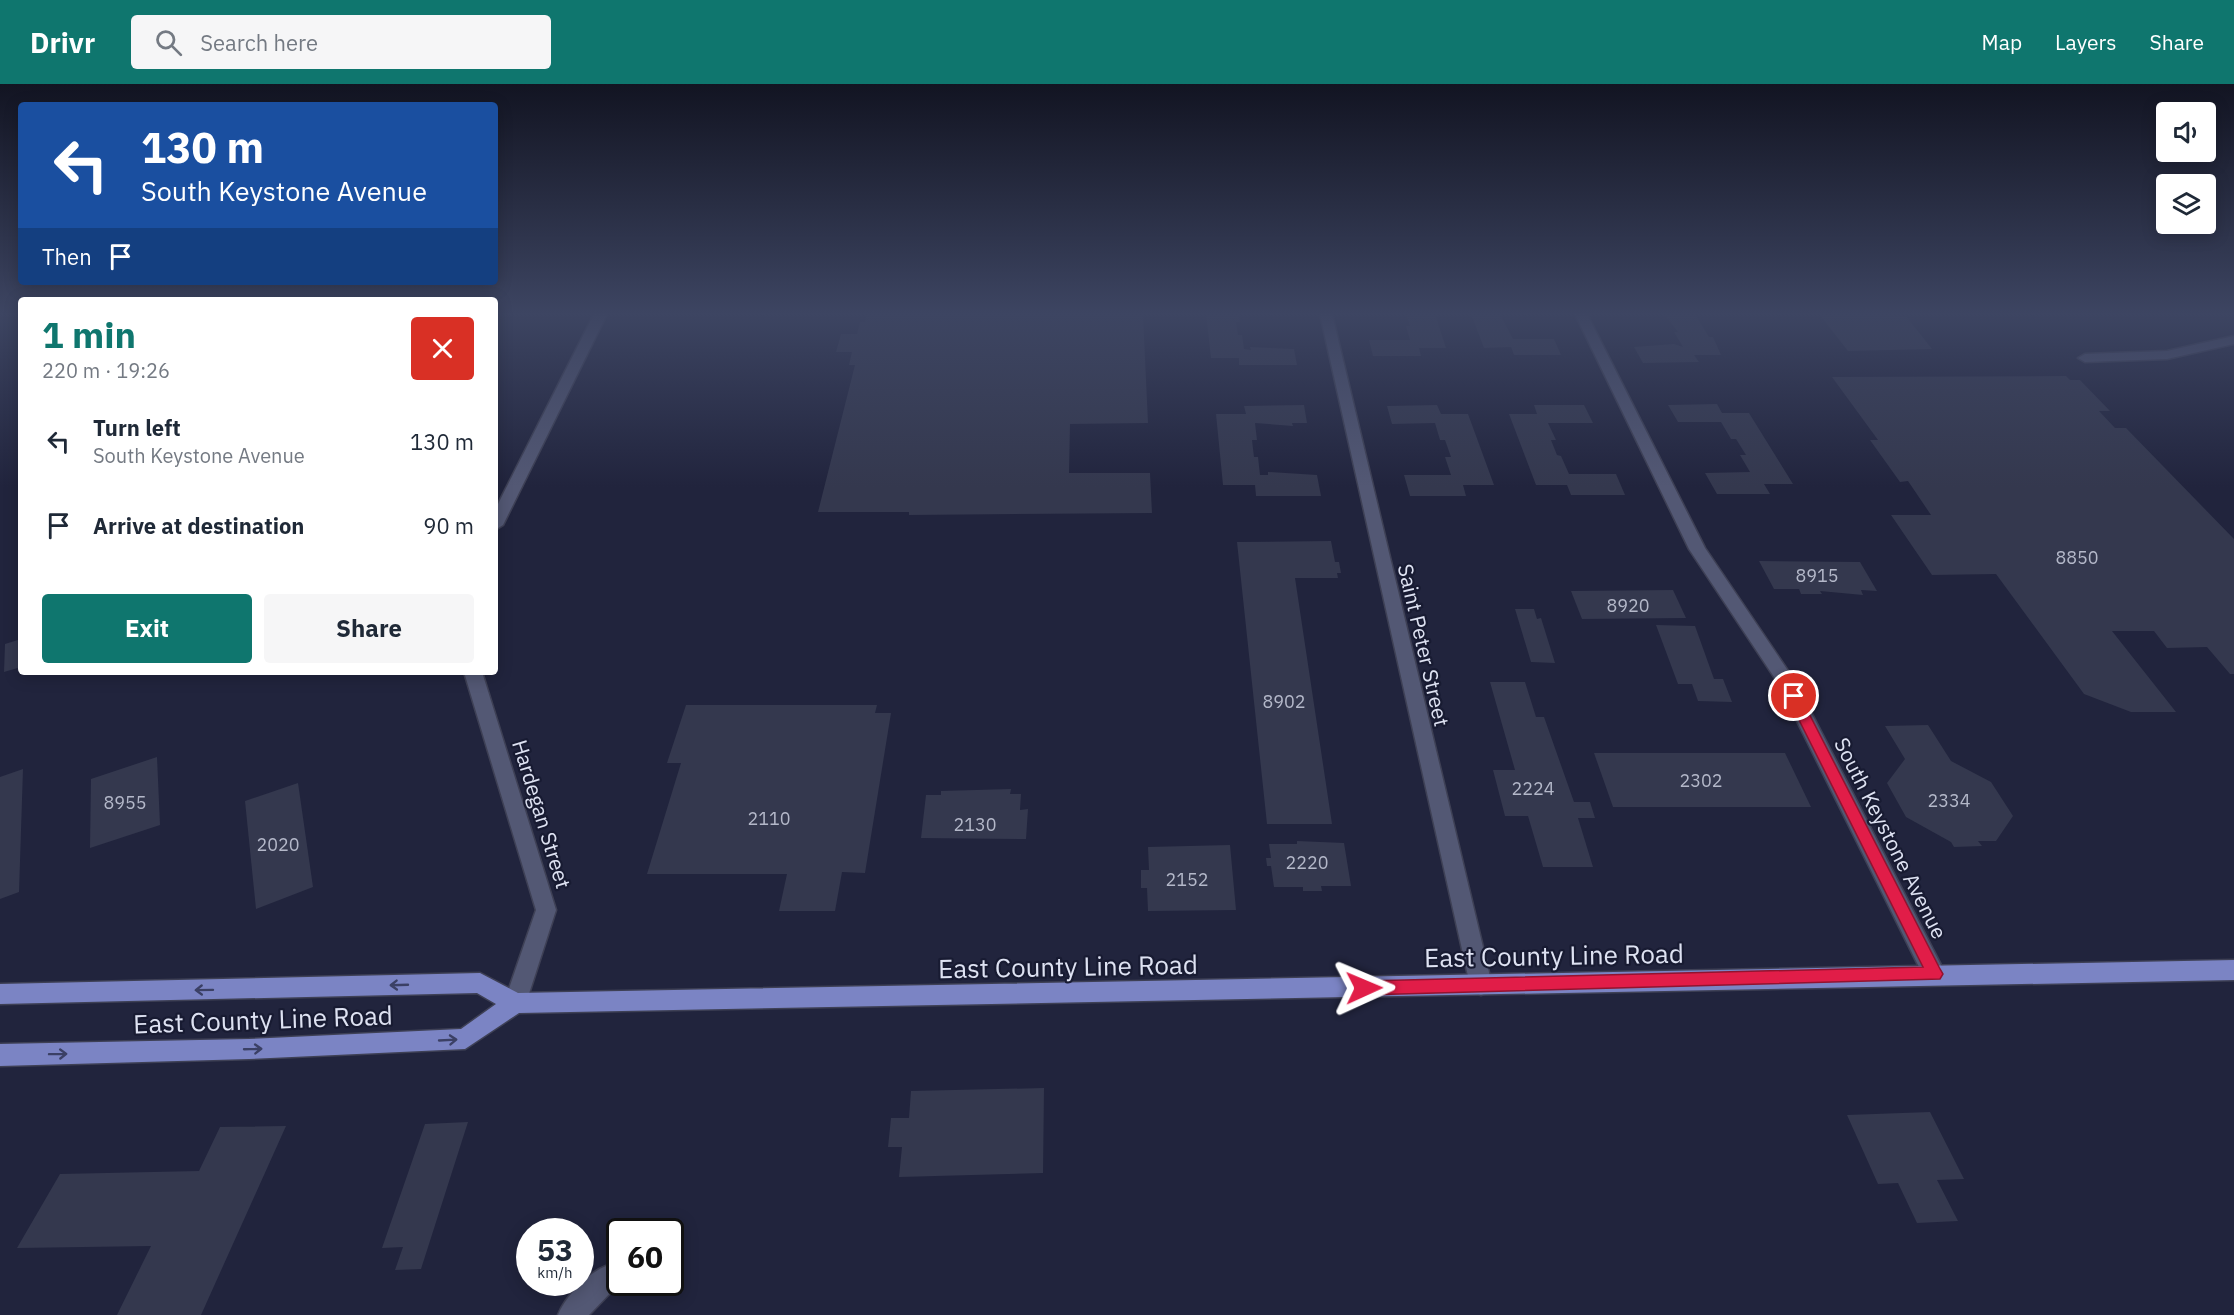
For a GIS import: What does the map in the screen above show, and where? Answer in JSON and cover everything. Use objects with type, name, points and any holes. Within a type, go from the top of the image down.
[{"type":"main road","name":"East County Line Road","points":[[0,994],[480,983],[515,1003],[2234,970]]},
{"type":"main road","name":"East County Line Road","points":[[0,1055],[249,1049],[465,1039],[515,1003]]},
{"type":"street","points":[[498,519],[572,371]]},
{"type":"street","name":"Saint Peter Street","points":[[1339,371],[1481,985]]},
{"type":"street","name":"South Keystone Avenue","points":[[1609,371],[1697,549],[1786,681],[1934,974]]},
{"type":"street","name":"Hardegan Street","points":[[474,675],[546,910],[515,1003]]},
{"type":"street","points":[[571,1315],[606,1280]]},
{"type":"building","points":[[853,371],[1146,371],[1148,423],[1070,424],[1069,473],[1150,473],[1152,513],[909,515],[909,512],[818,512]]},
{"type":"building","points":[[2066,376],[2070,380],[2080,380],[2110,411],[2099,411],[2115,428],[2126,428],[2234,539],[2234,674],[2230,674],[2207,647],[2167,648],[2154,631],[2112,631],[2176,712],[2131,712],[2084,694],[1996,574],[1932,575],[1891,515],[1931,515],[1908,481],[1900,482],[1870,440],[1878,440],[1832,377]]},
{"type":"building","points":[[1717,404],[1722,413],[1749,413],[1793,484],[1764,484],[1770,494],[1717,494],[1705,473],[1750,472],[1740,455],[1746,455],[1736,439],[1731,439],[1721,422],[1678,422],[1668,405]]},
{"type":"building","points":[[1304,405],[1307,423],[1292,423],[1293,426],[1255,423],[1257,440],[1252,440],[1254,457],[1258,457],[1260,475],[1268,475],[1268,472],[1317,475],[1321,496],[1256,496],[1255,485],[1223,485],[1216,414],[1246,414],[1244,406]]},
{"type":"building","points":[[1437,405],[1441,414],[1468,414],[1494,485],[1463,485],[1466,496],[1410,496],[1404,475],[1451,475],[1445,457],[1451,457],[1445,440],[1440,440],[1435,423],[1392,424],[1387,406]]},
{"type":"building","points":[[1534,405],[1584,405],[1593,423],[1548,423],[1556,440],[1551,440],[1557,455],[1561,456],[1569,474],[1616,474],[1625,495],[1571,495],[1567,485],[1536,485],[1509,414],[1537,414]]},
{"type":"building","points":[[1331,541],[1335,562],[1339,562],[1341,573],[1337,573],[1338,578],[1295,578],[1332,824],[1267,824],[1237,542]]},
{"type":"building","points":[[1759,561],[1860,562],[1877,591],[1861,590],[1863,595],[1820,591],[1822,594],[1801,594],[1799,589],[1774,589]]},
{"type":"building","points":[[1673,590],[1686,618],[1582,619],[1571,591]]},
{"type":"building","points":[[1515,609],[1534,609],[1537,619],[1541,618],[1555,663],[1531,662]]},
{"type":"building","points":[[1656,625],[1695,626],[1714,679],[1723,679],[1732,702],[1698,701],[1692,684],[1678,684]]},
{"type":"building","points":[[18,640],[18,668],[4,672],[5,644]]},
{"type":"building","points":[[1490,682],[1525,682],[1536,717],[1544,717],[1574,802],[1590,802],[1595,818],[1578,818],[1593,867],[1543,867],[1528,816],[1505,816],[1493,770],[1515,770]]},
{"type":"building","points":[[686,705],[877,705],[875,713],[891,713],[865,873],[842,872],[835,911],[779,911],[787,874],[647,874],[681,763],[667,763]]},
{"type":"building","points":[[1928,725],[1951,761],[1991,782],[2013,816],[1996,841],[1978,841],[1982,846],[1954,847],[1951,842],[1906,817],[1887,783],[1905,759],[1885,726]]},
{"type":"building","points":[[1594,753],[1785,753],[1811,807],[1613,807]]},
{"type":"building","points":[[157,757],[160,825],[90,848],[91,779]]},
{"type":"building","points":[[23,769],[19,892],[0,899],[0,777]]},
{"type":"building","points":[[298,783],[313,887],[256,909],[245,801]]},
{"type":"building","points":[[1011,789],[1010,794],[1021,794],[1020,810],[1028,809],[1026,839],[921,838],[926,795],[941,795],[941,791]]},
{"type":"building","points":[[1297,841],[1344,843],[1351,886],[1321,886],[1322,891],[1303,891],[1303,887],[1274,887],[1271,866],[1267,866],[1266,858],[1271,858],[1269,844],[1297,844]]},
{"type":"building","points":[[1230,845],[1236,910],[1148,911],[1147,888],[1141,888],[1141,870],[1149,870],[1148,847]]},
{"type":"building","points":[[1044,1088],[1043,1173],[899,1177],[902,1147],[888,1147],[891,1118],[909,1118],[911,1091]]},
{"type":"building","points":[[1930,1112],[1964,1179],[1937,1180],[1958,1221],[1917,1223],[1898,1183],[1878,1184],[1847,1115]]},
{"type":"building","points":[[468,1122],[421,1269],[395,1270],[403,1247],[382,1248],[425,1124]]},
{"type":"building","points":[[286,1126],[201,1315],[117,1315],[151,1246],[17,1248],[60,1174],[199,1171],[220,1127]]},
{"type":"route","points":[[1364,988],[1934,974],[1794,696]]}]
